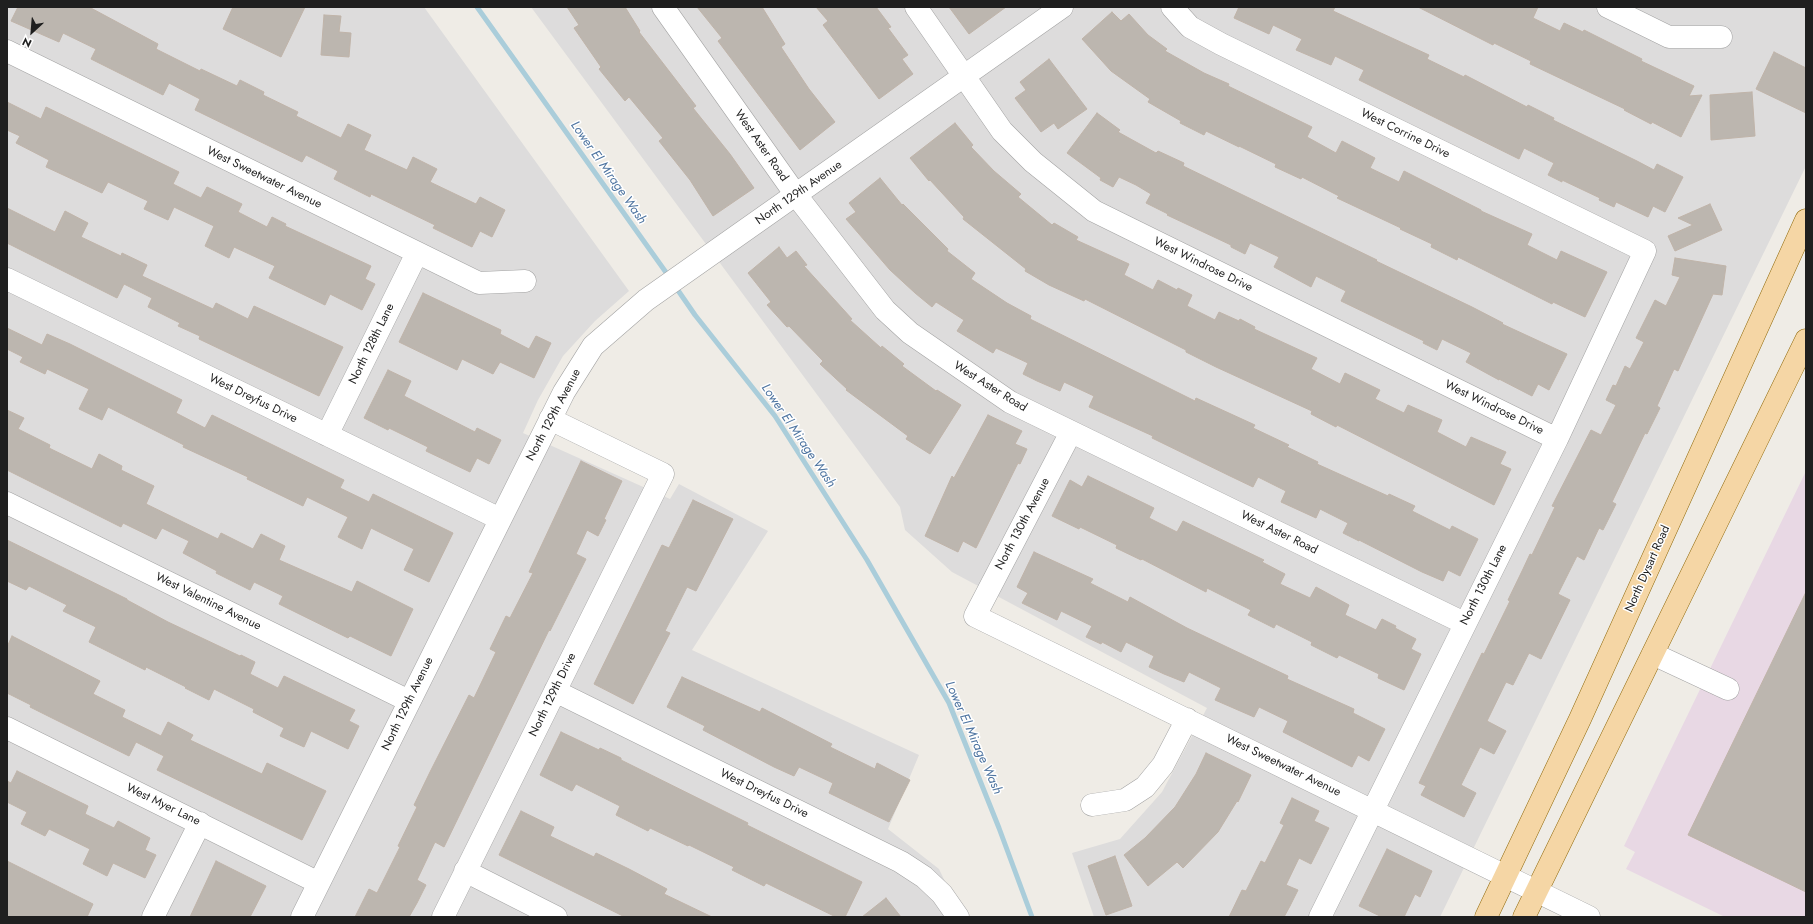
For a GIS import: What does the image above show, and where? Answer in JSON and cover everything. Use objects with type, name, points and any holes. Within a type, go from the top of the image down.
[{"type":"main road","name":"North Dysart Road","points":[[1486,917],[1507,876],[1580,719],[1806,220]]},
{"type":"main road","points":[[1524,917],[1806,340]]},
{"type":"street","name":"West Aster Road","points":[[663,7],[796,195],[884,310],[910,333],[1010,402],[1464,623]]},
{"type":"street","name":"West Windrose Drive","points":[[916,7],[1002,131],[1033,162],[1094,211],[1557,439]]},
{"type":"street","name":"North 129th Avenue","points":[[302,917],[550,419],[564,392],[593,346],[646,300],[1062,7]]},
{"type":"street","name":"West Corrine Drive","points":[[1172,7],[1190,26],[1221,44],[1646,251]]},
{"type":"street","points":[[1608,7],[1669,38],[1721,37]]},
{"type":"street","name":"West Sweetwater Avenue","points":[[7,51],[479,283],[525,281]]},
{"type":"street","name":"North 130th Lane","points":[[1320,917],[1464,623],[1557,439],[1646,251]]},
{"type":"street","name":"North 128th Lane","points":[[327,435],[417,253]]},
{"type":"street","name":"West Dreyfus Drive","points":[[7,279],[500,519]]},
{"type":"street","name":"North 129th Drive","points":[[442,917],[663,474],[550,419]]},
{"type":"street","name":"North 130th Avenue","points":[[975,616],[1071,432]]},
{"type":"street","name":"West Valentine Avenue","points":[[7,503],[409,701]]},
{"type":"street","name":"West Sweetwater Avenue","points":[[975,616],[1537,890],[1589,917]]},
{"type":"street","points":[[1653,654],[1728,689]]},
{"type":"street","name":"West Dreyfus Drive","points":[[555,691],[901,862],[924,877],[942,894],[958,917]]},
{"type":"street","points":[[1092,805],[1125,800],[1145,788],[1163,765],[1187,719]]},
{"type":"street","name":"West Myer Lane","points":[[7,728],[319,882]]},
{"type":"street","points":[[152,917],[200,823]]},
{"type":"street","points":[[465,871],[556,917]]},
{"type":"shaded area","points":[[7,7],[424,7],[629,291],[595,321],[563,356],[538,400],[523,433],[670,499],[679,484],[768,531],[692,650],[919,755],[888,829],[939,869],[962,917],[7,917]]},
{"type":"shaded area","points":[[531,7],[1806,7],[1806,166],[1440,917],[1094,917],[1072,853],[1120,839],[1162,792],[1207,708],[952,572],[905,530],[900,507]]},
{"type":"shaded area","points":[[1806,471],[1806,917],[1725,917],[1626,869],[1635,852],[1624,846]]},
{"type":"building","points":[[18,7],[89,7],[158,44],[156,49],[200,71],[201,69],[237,86],[240,80],[264,92],[263,95],[298,112],[296,116],[341,138],[348,124],[371,135],[364,150],[407,170],[413,157],[437,169],[430,182],[476,204],[480,197],[505,210],[492,237],[480,231],[472,247],[433,228],[435,225],[371,194],[370,197],[334,179],[338,171],[306,155],[302,162],[195,110],[200,99],[169,83],[163,95],[91,59],[96,49],[63,33],[59,42],[11,21]]},
{"type":"building","points":[[233,7],[305,7],[281,57],[223,29]]},
{"type":"building","points":[[567,7],[625,7],[640,31],[639,32],[696,106],[693,108],[730,154],[754,188],[713,216],[690,180],[659,141],[663,138],[629,97],[625,101],[599,69],[601,67],[574,28],[579,25]]},
{"type":"building","points":[[697,7],[762,7],[785,44],[781,47],[809,89],[835,122],[800,150],[718,41],[722,38]]},
{"type":"building","points":[[816,7],[876,7],[891,27],[888,28],[908,55],[902,59],[913,74],[879,99],[823,25],[828,21]]},
{"type":"building","points":[[949,7],[1006,7],[969,34]]},
{"type":"building","points":[[1239,7],[1335,7],[1333,11],[1429,55],[1427,59],[1464,77],[1465,75],[1527,107],[1528,105],[1554,118],[1553,120],[1654,170],[1657,164],[1683,177],[1665,212],[1653,206],[1648,217],[1616,202],[1614,207],[1599,200],[1600,198],[1548,175],[1554,163],[1524,148],[1519,159],[1359,80],[1364,70],[1335,56],[1331,65],[1296,50],[1302,39],[1273,25],[1269,34],[1234,18]]},
{"type":"building","points":[[1418,7],[1538,7],[1533,18],[1560,31],[1564,23],[1583,32],[1584,30],[1642,59],[1641,61],[1694,86],[1689,96],[1702,95],[1681,137],[1652,122],[1651,124],[1624,110],[1625,109],[1530,64],[1531,61],[1494,43],[1493,45]]},
{"type":"building","points":[[1112,12],[1121,21],[1129,14],[1148,35],[1167,49],[1165,51],[1204,73],[1229,84],[1228,86],[1312,127],[1307,137],[1336,153],[1342,141],[1375,158],[1370,168],[1399,182],[1404,171],[1481,211],[1532,234],[1527,245],[1557,260],[1561,251],[1607,272],[1585,317],[1553,302],[1552,304],[1458,257],[1457,260],[1431,247],[1432,244],[1337,198],[1339,196],[1302,177],[1301,179],[1275,167],[1276,164],[1239,146],[1206,131],[1204,135],[1180,123],[1181,121],[1148,102],[1150,99],[1111,71],[1082,39]]},
{"type":"building","points":[[324,15],[341,16],[339,32],[351,33],[349,57],[321,55]]},
{"type":"building","points":[[1774,52],[1806,68],[1806,113],[1756,89]]},
{"type":"building","points":[[1049,59],[1087,109],[1058,129],[1054,123],[1041,132],[1015,98],[1026,90],[1020,82]]},
{"type":"building","points":[[1752,92],[1755,136],[1711,140],[1710,95]]},
{"type":"building","points":[[7,102],[41,119],[46,107],[179,172],[173,184],[201,198],[207,187],[242,204],[238,212],[267,227],[272,217],[286,224],[285,226],[371,266],[365,279],[375,284],[362,310],[330,294],[325,305],[269,278],[275,266],[234,247],[229,258],[205,246],[214,226],[174,207],[168,220],[144,209],[148,201],[108,182],[102,193],[46,167],[49,160],[16,143],[20,136],[7,130]]},
{"type":"building","points":[[1097,113],[1120,130],[1118,132],[1156,153],[1158,151],[1184,163],[1183,166],[1472,307],[1503,323],[1502,324],[1567,354],[1549,390],[1538,384],[1532,396],[1466,362],[1471,353],[1442,339],[1437,350],[1423,343],[1424,341],[1341,301],[1346,291],[1316,276],[1311,287],[1274,267],[1279,257],[1250,243],[1245,254],[1231,247],[1231,245],[1167,215],[1168,214],[1146,203],[1151,194],[1136,185],[1119,177],[1113,187],[1100,180],[1101,178],[1067,153]]},
{"type":"building","points":[[955,123],[973,145],[971,147],[994,171],[1021,194],[1018,197],[1052,225],[1054,223],[1078,237],[1076,240],[1129,264],[1124,275],[1153,290],[1158,280],[1177,290],[1178,288],[1192,295],[1187,306],[1215,320],[1219,312],[1239,321],[1240,319],[1255,327],[1254,329],[1317,358],[1311,369],[1340,384],[1345,373],[1380,390],[1375,399],[1404,413],[1408,405],[1442,420],[1437,432],[1466,447],[1471,437],[1506,452],[1500,464],[1511,469],[1494,505],[1337,425],[1336,427],[1311,414],[1312,411],[1216,367],[1186,352],[1186,350],[1085,299],[1084,301],[1049,285],[1025,271],[1026,269],[963,219],[964,217],[930,180],[929,181],[910,158]]},
{"type":"building","points":[[880,178],[902,205],[903,204],[948,249],[947,251],[975,273],[971,279],[1007,303],[1031,316],[1030,319],[1195,401],[1196,398],[1255,425],[1253,428],[1289,445],[1287,447],[1318,462],[1317,464],[1388,496],[1389,494],[1415,506],[1412,511],[1450,530],[1452,526],[1478,539],[1460,576],[1448,570],[1443,581],[1422,572],[1343,533],[1348,523],[1320,509],[1316,518],[1281,502],[1286,491],[1258,477],[1253,487],[1230,476],[1152,438],[1153,436],[1089,407],[1094,396],[1064,382],[1060,391],[1023,374],[1028,363],[996,348],[993,353],[957,331],[964,320],[936,302],[932,307],[915,293],[890,270],[846,219],[856,212],[849,203]]},
{"type":"building","points":[[1710,204],[1722,230],[1675,251],[1668,236],[1693,225],[1678,218]]},
{"type":"building","points":[[7,208],[55,232],[65,211],[88,223],[81,237],[121,256],[122,253],[147,265],[142,276],[213,309],[216,303],[248,319],[254,306],[343,347],[319,396],[199,339],[200,336],[178,326],[180,323],[148,307],[152,298],[124,284],[117,298],[7,243]]},
{"type":"building","points":[[779,247],[787,258],[796,251],[807,265],[804,266],[852,319],[850,320],[881,348],[882,346],[904,364],[902,366],[936,391],[937,390],[961,405],[930,454],[906,439],[908,436],[846,390],[847,389],[820,364],[823,361],[789,326],[787,327],[767,305],[771,302],[748,273]]},
{"type":"building","points":[[1675,258],[1726,266],[1722,295],[1713,294],[1678,371],[1674,369],[1657,406],[1660,408],[1647,434],[1645,433],[1612,502],[1616,504],[1603,530],[1599,528],[1584,560],[1577,556],[1558,594],[1570,600],[1541,659],[1529,653],[1513,685],[1506,682],[1487,721],[1506,731],[1494,754],[1480,747],[1461,785],[1476,793],[1464,817],[1421,795],[1426,786],[1419,783],[1482,653],[1484,654],[1510,601],[1508,600],[1530,554],[1532,555],[1555,507],[1552,506],[1591,430],[1601,435],[1616,405],[1606,400],[1613,385],[1616,386],[1625,366],[1630,369],[1644,342],[1636,338],[1655,300],[1666,306],[1680,277],[1672,275]]},
{"type":"building","points":[[423,293],[501,330],[500,334],[529,349],[536,336],[551,343],[534,378],[500,362],[493,374],[462,359],[457,370],[399,342]]},
{"type":"building","points":[[7,328],[42,345],[47,334],[70,344],[182,400],[176,413],[205,428],[212,415],[344,480],[340,488],[369,502],[373,494],[453,533],[429,582],[404,570],[414,549],[371,528],[362,549],[338,537],[348,517],[307,497],[303,506],[247,479],[248,477],[183,447],[184,445],[108,407],[102,420],[79,409],[89,389],[47,369],[45,374],[20,362],[23,357],[7,349]]},
{"type":"building","points":[[388,370],[411,381],[404,396],[475,432],[477,428],[501,440],[489,464],[477,458],[470,472],[426,451],[428,447],[389,428],[388,430],[364,418]]},
{"type":"building","points":[[7,410],[24,418],[18,429],[50,445],[49,448],[92,469],[99,454],[122,466],[121,470],[154,486],[146,504],[218,539],[221,533],[253,549],[261,534],[285,546],[279,560],[352,592],[357,581],[413,609],[391,656],[350,636],[348,638],[279,604],[283,596],[254,582],[250,590],[216,573],[217,571],[183,553],[189,541],[162,528],[156,539],[123,523],[121,527],[7,470]]},
{"type":"building","points":[[988,415],[1022,431],[1015,444],[1027,449],[1020,464],[1018,463],[976,548],[963,541],[958,552],[925,536],[952,476],[954,478]]},
{"type":"building","points":[[581,461],[622,481],[604,519],[606,520],[598,536],[587,530],[576,554],[586,559],[550,631],[549,630],[444,847],[435,842],[417,880],[426,885],[409,917],[355,917],[369,889],[377,893],[400,847],[398,846],[417,807],[414,805],[430,772],[469,695],[474,698],[496,652],[490,649],[506,616],[510,618],[533,573],[529,572]]},
{"type":"building","points":[[1088,476],[1154,508],[1149,518],[1177,532],[1183,521],[1264,560],[1262,562],[1285,574],[1280,584],[1310,598],[1316,587],[1349,605],[1345,615],[1376,630],[1382,619],[1416,639],[1411,649],[1421,654],[1404,690],[1378,678],[1379,674],[1339,655],[1337,658],[1311,645],[1312,642],[1276,624],[1274,628],[1248,615],[1251,610],[1207,588],[1206,592],[1142,559],[1141,560],[1116,548],[1117,545],[1080,527],[1079,529],[1052,516],[1070,480],[1082,487]]},
{"type":"building","points":[[693,500],[733,519],[696,591],[687,587],[665,631],[670,633],[633,704],[594,684],[662,545],[669,548]]},
{"type":"building","points":[[7,540],[127,599],[168,622],[255,662],[250,674],[278,688],[284,676],[355,710],[349,721],[359,726],[348,749],[311,731],[304,747],[280,736],[284,728],[253,712],[254,709],[214,689],[209,700],[146,667],[145,670],[89,642],[96,627],[63,611],[67,605],[29,586],[26,590],[7,581]]},
{"type":"building","points":[[1034,552],[1093,579],[1090,583],[1128,602],[1130,597],[1187,628],[1288,676],[1287,679],[1354,709],[1353,713],[1385,729],[1369,761],[1358,755],[1352,767],[1283,732],[1288,721],[1259,707],[1254,717],[1215,700],[1221,688],[1189,672],[1184,682],[1164,674],[1149,667],[1154,656],[1126,642],[1121,652],[1102,642],[1101,644],[1086,637],[1092,626],[1061,611],[1057,620],[1022,603],[1028,593],[1017,587]]},
{"type":"building","points":[[1806,592],[1806,892],[1688,835]]},
{"type":"building","points":[[12,636],[100,681],[93,694],[125,710],[122,717],[161,736],[168,722],[193,735],[190,740],[262,774],[267,763],[326,791],[302,840],[157,770],[164,756],[136,742],[129,756],[30,707],[31,705],[7,693],[7,647]]},
{"type":"building","points":[[682,677],[760,712],[762,708],[832,744],[830,747],[875,769],[877,763],[910,780],[889,822],[829,793],[833,783],[799,767],[794,776],[774,767],[703,730],[705,726],[667,707]]},
{"type":"building","points":[[561,732],[599,750],[600,748],[621,758],[621,760],[748,823],[747,825],[862,882],[845,917],[836,917],[766,883],[764,886],[732,870],[734,867],[689,845],[688,846],[650,828],[648,831],[616,815],[620,806],[576,784],[572,791],[540,775]]},
{"type":"building","points":[[1206,753],[1251,775],[1238,802],[1237,801],[1218,832],[1183,868],[1177,862],[1148,886],[1124,855],[1145,838],[1175,807],[1196,774]]},
{"type":"building","points":[[17,771],[88,806],[85,814],[114,828],[118,821],[150,838],[145,850],[156,855],[145,878],[113,863],[107,876],[83,864],[90,849],[49,829],[45,836],[21,824],[27,812],[7,802],[7,781],[11,783]]},
{"type":"building","points":[[1292,798],[1319,811],[1314,821],[1329,828],[1311,864],[1299,858],[1286,885],[1298,890],[1290,906],[1284,917],[1229,917],[1242,890],[1246,891],[1261,861],[1265,863],[1284,825],[1280,823]]},
{"type":"building","points":[[521,811],[554,827],[550,836],[594,857],[596,853],[629,869],[667,889],[664,894],[712,917],[625,917],[499,855]]},
{"type":"building","points":[[1387,849],[1432,871],[1420,897],[1415,894],[1404,917],[1382,917],[1359,906]]},
{"type":"building","points":[[1115,856],[1132,906],[1106,915],[1088,866]]},
{"type":"building","points":[[7,861],[93,904],[87,917],[7,917]]},
{"type":"building","points":[[216,861],[266,886],[250,917],[190,917]]},
{"type":"building","points":[[886,898],[901,917],[862,917]]},
{"type":"waterway","name":"Lower El Mirage Wash","points":[[477,7],[670,278]]},
{"type":"waterway","name":"Lower El Mirage Wash","points":[[675,286],[695,315],[775,416],[867,560],[949,703],[999,828],[1032,917]]}]
